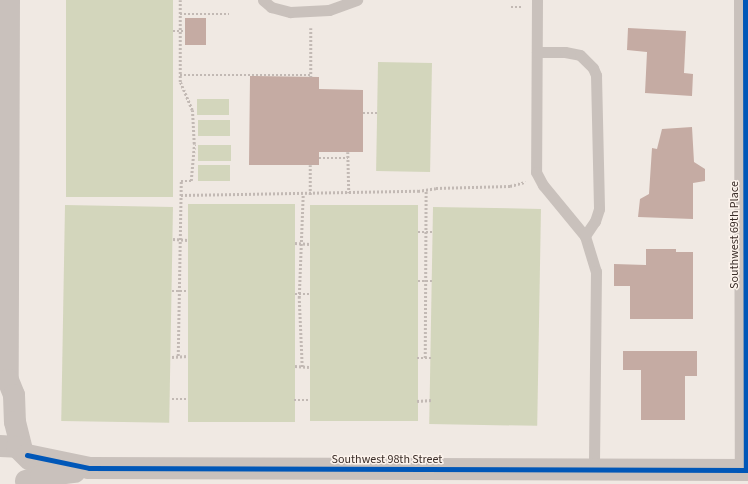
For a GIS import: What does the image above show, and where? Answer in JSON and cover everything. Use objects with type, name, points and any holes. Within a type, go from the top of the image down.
[{"type":"street","points":[[9,0],[8,380],[14,395],[14,422],[30,467],[24,483]]},
{"type":"street","name":"Southwest 69th Place","points":[[746,0],[747,470]]},
{"type":"street","points":[[0,422],[2,393],[8,380]]},
{"type":"street","name":"Southwest 98th Street","points":[[0,446],[10,445],[24,452],[89,468],[440,477],[594,470],[673,477],[747,470]]},
{"type":"street","name":"Southwest 98th Street","points":[[24,483],[89,468]]},
{"type":"lane","points":[[263,0],[272,7],[290,12],[329,10],[357,0]]},
{"type":"lane","points":[[537,0],[536,172],[543,185],[585,236],[596,271],[594,470]]},
{"type":"lane","points":[[536,52],[565,52],[580,55],[593,68],[596,76],[599,209],[595,221],[585,236]]},
{"type":"path","points":[[178,356],[181,181],[191,181],[194,144],[192,110],[182,90],[180,75],[180,0]]},
{"type":"path","points":[[180,14],[229,14]]},
{"type":"path","points":[[180,75],[311,76],[311,28]]},
{"type":"path","points":[[173,31],[185,31]]},
{"type":"path","points":[[363,113],[378,113]]},
{"type":"path","points":[[348,152],[349,193]]},
{"type":"path","points":[[319,158],[348,158]]},
{"type":"path","points":[[310,165],[310,195]]},
{"type":"path","points":[[181,195],[310,195],[510,186]]},
{"type":"path","points":[[425,358],[426,190]]},
{"type":"path","points":[[302,367],[300,294],[303,195]]},
{"type":"path","points":[[418,232],[433,232]]},
{"type":"path","points":[[172,239],[188,240]]},
{"type":"path","points":[[295,243],[310,244]]},
{"type":"path","points":[[418,282],[433,281]]},
{"type":"path","points":[[172,291],[188,291]]},
{"type":"path","points":[[295,294],[310,294]]},
{"type":"path","points":[[172,356],[188,356]]},
{"type":"path","points":[[417,358],[432,358]]},
{"type":"path","points":[[295,366],[309,367]]},
{"type":"path","points":[[172,400],[188,399]]},
{"type":"path","points":[[294,400],[309,400]]},
{"type":"path","points":[[417,401],[432,400]]},
{"type":"green space","points":[[66,0],[173,0],[173,197],[66,197]]},
{"type":"green space","points":[[378,62],[432,63],[430,172],[376,171]]},
{"type":"green space","points":[[197,99],[229,99],[229,115],[197,115]]},
{"type":"green space","points":[[198,120],[230,120],[230,136],[198,136]]},
{"type":"green space","points":[[198,145],[231,145],[231,161],[198,161]]},
{"type":"green space","points":[[198,165],[230,165],[230,181],[198,181]]},
{"type":"green space","points":[[188,204],[295,204],[295,422],[188,422]]},
{"type":"green space","points":[[65,205],[173,207],[169,423],[61,421]]},
{"type":"green space","points":[[310,205],[418,205],[418,421],[310,421]]},
{"type":"green space","points":[[433,207],[541,209],[537,426],[429,424]]},
{"type":"building","points":[[185,18],[206,18],[206,45],[185,45]]},
{"type":"building","points":[[628,28],[686,31],[684,73],[693,74],[692,96],[645,93],[647,52],[627,50]]},
{"type":"building","points":[[250,76],[319,77],[319,89],[363,90],[363,152],[319,152],[319,165],[249,165]]},
{"type":"building","points":[[692,127],[694,162],[705,169],[705,181],[693,183],[693,219],[638,217],[640,199],[649,194],[652,148],[657,149],[662,129]]},
{"type":"building","points":[[646,249],[676,249],[676,252],[693,252],[693,319],[630,319],[630,286],[614,286],[614,264],[646,265]]},
{"type":"building","points":[[623,351],[697,351],[697,376],[685,376],[685,420],[641,420],[641,370],[623,370]]},
{"type":"cycle path","points":[[745,0],[746,470]]},
{"type":"cycle path","points":[[27,455],[89,468],[748,470]]}]
